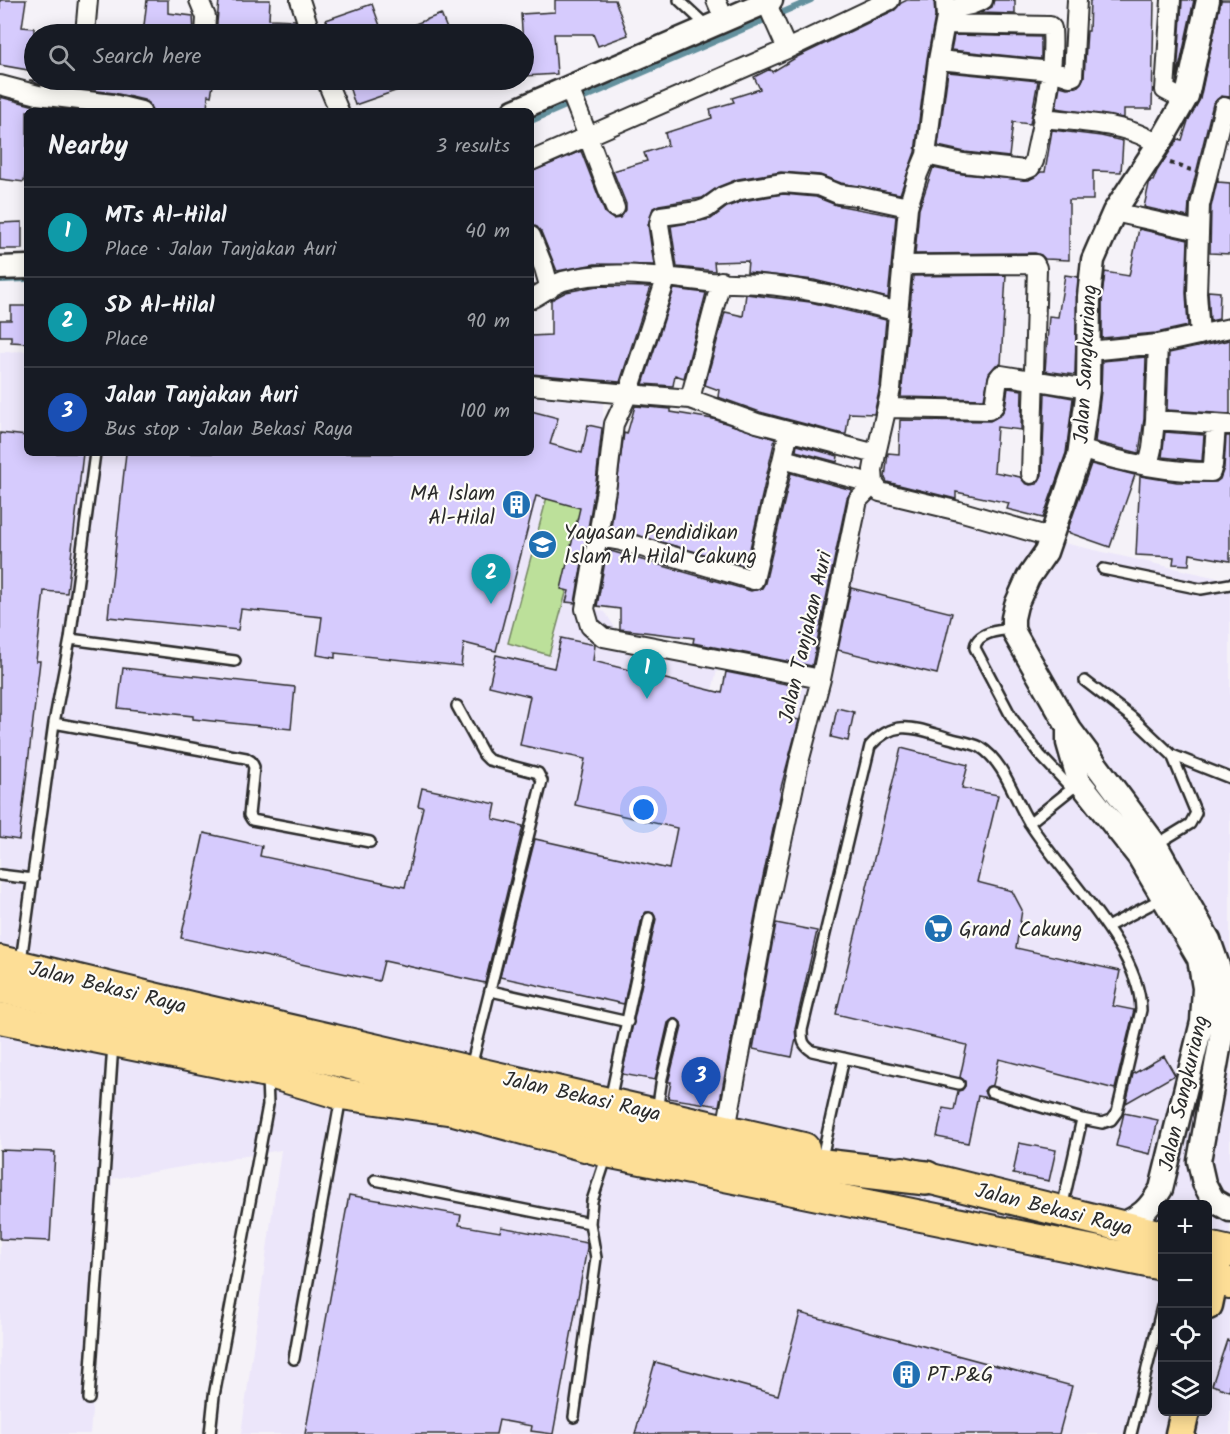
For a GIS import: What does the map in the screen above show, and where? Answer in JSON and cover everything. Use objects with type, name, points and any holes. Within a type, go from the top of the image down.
[{"type":"highway","name":"Jalan Bekasi Raya","points":[[7,971],[191,1007],[470,1071],[606,1126],[1158,1264]]},
{"type":"highway","points":[[7,971],[290,1048],[606,1126],[815,1166],[926,1178]]},
{"type":"highway","name":"Jalan Bekasi Raya","points":[[0,1018],[267,1072],[341,1095],[606,1126],[656,1113],[1158,1235]]},
{"type":"main road","points":[[1215,1286],[1219,1250]]},
{"type":"main road","points":[[1180,1434],[1184,1416]]},
{"type":"street","points":[[86,24],[88,0]]},
{"type":"street","points":[[199,0],[206,17],[206,24]]},
{"type":"street","points":[[300,0],[308,24]]},
{"type":"street","points":[[716,0],[717,24]]},
{"type":"street","points":[[534,160],[890,0]]},
{"type":"street","points":[[946,11],[983,0]]},
{"type":"street","points":[[938,60],[1052,71],[1073,76],[1075,73],[1077,0]]},
{"type":"street","points":[[1171,0],[1165,90],[1185,100]]},
{"type":"street","name":"Jalan Sangkuriang","points":[[1120,1225],[1139,1217],[1152,1204],[1161,1189],[1202,1023],[1215,987],[1209,940],[1147,851],[1005,629],[1012,618],[1028,578],[1046,552],[1080,448],[1088,389],[1089,296],[1093,260],[1114,212],[1185,100],[1208,0]]},
{"type":"street","points":[[524,108],[571,93],[717,24],[769,5],[786,46]]},
{"type":"street","points":[[874,484],[876,454],[887,408],[895,355],[908,207],[926,155],[946,11]]},
{"type":"street","points":[[926,155],[963,163],[1025,170],[1030,168],[1034,161],[1052,71],[1054,48],[1050,26],[946,11]]},
{"type":"street","points":[[0,85],[90,106],[110,108]]},
{"type":"street","points":[[330,90],[338,108]]},
{"type":"street","points":[[571,93],[589,134],[615,208]]},
{"type":"street","points":[[1200,335],[1197,293],[1200,205],[1206,175],[1222,144],[1224,107],[1230,109]]},
{"type":"street","points":[[1042,118],[1124,130],[1152,140],[1154,151]]},
{"type":"street","points":[[821,679],[603,637],[590,626],[585,609],[614,424],[628,394],[667,276],[659,224],[661,216],[698,211],[740,190],[783,183],[819,186],[838,194],[908,207]]},
{"type":"street","points":[[1114,212],[1199,231]]},
{"type":"street","points":[[534,243],[550,289]]},
{"type":"street","points":[[902,265],[1035,264],[1037,268],[1035,382],[1031,474]]},
{"type":"street","points":[[0,268],[24,267]]},
{"type":"street","points":[[534,297],[563,281],[603,275],[667,276],[700,281],[762,284],[852,299],[898,312]]},
{"type":"street","points":[[690,399],[721,281]]},
{"type":"street","points":[[1089,351],[1158,344],[1230,328]]},
{"type":"street","points":[[1148,466],[1155,420],[1158,344]]},
{"type":"street","points":[[887,408],[989,410],[994,406],[998,379],[1001,375],[1088,389]]},
{"type":"street","points":[[534,385],[690,399],[757,423],[876,454]]},
{"type":"street","points":[[1080,448],[1118,460],[1148,466],[1211,472],[1223,425],[1155,420]]},
{"type":"street","points":[[598,537],[752,580],[755,578],[789,431]]},
{"type":"street","points":[[783,459],[874,484],[880,492],[959,511],[1050,537]]},
{"type":"street","name":"Jalan Tanjakan Auri","points":[[726,1129],[768,907],[799,762],[821,679],[858,500],[874,484]]},
{"type":"street","name":"Jalan Sangkuriang","points":[[1068,727],[1068,743],[1075,785],[1147,851],[1164,897],[1215,987]]},
{"type":"street","points":[[1215,987],[1222,1032],[1199,1161],[1204,1183],[1213,1200],[1230,1210]]},
{"type":"lane","points":[[679,0],[717,24]]},
{"type":"lane","points":[[7,971],[33,879],[54,723],[70,639],[95,456]]},
{"type":"lane","points":[[1104,569],[1201,589],[1230,584]]},
{"type":"lane","points":[[1005,629],[979,638],[975,648],[1012,718],[1040,755],[1075,785],[1029,824]]},
{"type":"lane","points":[[70,639],[235,661]]},
{"type":"lane","points":[[1085,681],[1134,719],[1172,755],[1230,778]]},
{"type":"lane","points":[[457,706],[489,760],[538,773],[542,781],[470,1071]]},
{"type":"lane","points":[[54,723],[246,758],[254,767],[249,816],[252,820],[370,842]]},
{"type":"lane","points":[[959,1084],[812,1051],[805,1046],[802,1040],[802,1030],[870,747],[880,735],[892,729],[908,726],[980,747],[994,761],[1005,777],[1029,824],[1107,927],[1136,978],[1141,997],[1141,1010],[1117,1112],[1112,1120],[1102,1123],[1082,1119],[991,1092]]},
{"type":"lane","points":[[1147,851],[1190,824],[1196,813],[1172,755]]},
{"type":"lane","points":[[0,875],[33,879]]},
{"type":"lane","points":[[1107,927],[1164,897]]},
{"type":"lane","points":[[574,1417],[597,1258],[590,1222],[592,1201],[649,918]]},
{"type":"lane","points":[[491,991],[628,1022]]},
{"type":"lane","points":[[656,1113],[675,1025]]},
{"type":"lane","points":[[89,1399],[113,1042]]},
{"type":"lane","points":[[823,1153],[843,1058]]},
{"type":"lane","points":[[210,1434],[214,1396],[268,1106],[267,1072]]},
{"type":"lane","points":[[294,1359],[341,1095]]},
{"type":"lane","points":[[1062,1211],[1082,1119]]},
{"type":"lane","points":[[375,1180],[590,1222]]},
{"type":"lane","points":[[1131,1434],[1162,1308]]},
{"type":"path","points":[[1154,151],[1206,175]]},
{"type":"shaded area","points":[[24,351],[24,456],[534,456],[534,389],[603,395],[603,421],[611,423],[581,605],[605,612],[616,629],[615,635],[720,658],[699,743],[774,799],[849,494],[1222,579],[1230,576],[1230,1434],[241,1434],[281,1150],[112,1179],[90,1434],[0,1434],[0,352]]},
{"type":"green space","points":[[547,497],[589,509],[549,655],[508,643]]},
{"type":"building","points":[[0,0],[26,0],[22,27],[24,27],[24,69],[0,65]]},
{"type":"building","points":[[147,0],[168,0],[168,13],[193,16],[193,24],[144,24]]},
{"type":"building","points":[[219,0],[270,0],[269,19],[295,20],[296,24],[217,24]]},
{"type":"building","points":[[555,0],[615,0],[628,35],[598,46],[593,34],[554,34],[557,74],[534,75],[534,24],[522,24],[521,14],[555,12]]},
{"type":"building","points":[[907,0],[934,0],[935,17],[915,152],[900,194],[841,183],[820,175],[781,172],[738,179],[718,187],[702,198],[653,208],[648,225],[654,265],[595,264],[557,271],[541,232],[534,226],[534,171],[581,151],[605,213],[613,219],[620,218],[626,210],[626,204],[613,171],[647,161],[644,153],[668,145],[665,133],[712,118],[710,109],[734,102],[732,98],[760,89],[754,77],[770,69],[772,72],[797,57],[895,10]]},
{"type":"building","points":[[994,0],[1015,0],[1015,14],[980,13],[992,7]]},
{"type":"building","points":[[1090,0],[1154,0],[1152,109],[1124,109],[1124,118],[1056,108],[1060,86],[1077,87],[1084,77]]},
{"type":"building","points":[[1194,0],[1177,78],[1182,1]]},
{"type":"building","points":[[1221,0],[1230,0],[1230,97],[1221,96],[1213,104],[1189,202],[1188,217],[1144,207],[1149,184],[1178,139],[1182,140],[1188,121],[1200,99]]},
{"type":"building","points":[[372,4],[379,24],[327,24],[326,20]]},
{"type":"building","points":[[441,14],[445,24],[415,24]]},
{"type":"building","points":[[954,35],[1041,37],[1041,59],[951,50]]},
{"type":"building","points":[[948,72],[1038,81],[1030,124],[1013,122],[1009,157],[938,146]]},
{"type":"building","points":[[89,90],[212,90],[211,96],[208,95],[207,108],[151,108],[149,103],[144,100]]},
{"type":"building","points":[[350,90],[398,90],[355,105]]},
{"type":"building","points":[[0,97],[52,108],[24,108],[24,182],[0,179]]},
{"type":"building","points":[[1052,130],[1123,141],[1121,172],[1093,171],[1093,200],[1069,200],[1069,260],[1045,259],[1035,253],[915,254],[919,209],[933,168],[962,174],[1029,180],[1045,172]]},
{"type":"building","points":[[1218,177],[1218,182],[1230,183],[1230,254],[1210,253],[1211,207]]},
{"type":"building","points":[[783,194],[816,197],[836,205],[896,216],[888,298],[814,280],[747,272],[748,261],[714,262],[715,271],[677,267],[671,226],[711,219],[727,207],[743,201]]},
{"type":"building","points":[[22,222],[22,249],[0,249],[0,223]]},
{"type":"building","points":[[1139,229],[1188,240],[1186,293],[1188,326],[1156,333],[1102,338],[1102,297],[1105,272],[1129,276]]},
{"type":"building","points":[[1006,275],[1001,364],[996,365],[989,373],[984,399],[901,397],[913,276]]},
{"type":"building","points":[[1065,275],[1078,277],[1075,375],[1045,371],[1049,316],[1058,317]]},
{"type":"building","points":[[597,286],[651,287],[620,382],[534,374],[534,336],[551,335],[551,300],[566,292]]},
{"type":"building","points":[[674,289],[706,293],[684,378],[675,375],[673,386],[643,384]]},
{"type":"building","points":[[1208,291],[1220,292],[1219,319],[1210,321]]},
{"type":"building","points":[[746,294],[810,302],[886,320],[880,387],[874,414],[849,413],[846,434],[843,434],[760,412],[718,397],[719,390],[705,385],[725,312],[743,316]]},
{"type":"building","points":[[11,306],[24,306],[24,343],[11,342],[11,336],[0,336],[0,320],[11,320]]},
{"type":"building","points":[[1230,340],[1230,414],[1167,410],[1169,353]]},
{"type":"building","points":[[1146,357],[1144,419],[1139,453],[1095,442],[1102,361]]},
{"type":"building","points":[[1008,388],[1022,390],[1021,430],[997,427],[994,472],[1020,477],[1030,485],[1037,484],[1042,475],[1045,393],[1073,398],[1066,453],[1043,518],[1007,509],[1009,503],[956,492],[956,499],[887,482],[885,478],[888,453],[899,454],[900,420],[990,421],[1001,415],[1005,408]]},
{"type":"building","points":[[635,406],[671,409],[671,412],[713,419],[775,439],[746,566],[611,528],[624,433],[627,434]]},
{"type":"building","points":[[534,412],[558,418],[550,444],[582,453],[588,425],[602,428],[596,482],[575,603],[566,602],[569,591],[561,589],[580,508],[536,496],[496,651],[464,643],[461,666],[335,653],[335,658],[317,655],[322,617],[241,609],[238,630],[108,617],[126,456],[534,456]]},
{"type":"building","points":[[1165,432],[1204,435],[1202,461],[1162,457]]},
{"type":"building","points":[[0,433],[24,436],[24,456],[83,456],[67,593],[44,591],[36,661],[40,661],[19,840],[0,837]]},
{"type":"building","points":[[1226,436],[1230,436],[1230,561],[1190,554],[1189,565],[1173,564],[1174,557],[1136,555],[1140,476],[1177,482],[1216,482],[1220,479],[1224,468]]},
{"type":"building","points":[[797,445],[838,456],[837,462],[796,451]]},
{"type":"building","points":[[1091,464],[1135,475],[1110,547],[1067,532]]},
{"type":"building","points":[[791,473],[852,490],[847,498],[812,666],[693,643],[694,638],[620,629],[620,609],[597,606],[607,550],[751,591],[762,588]]},
{"type":"building","points":[[851,588],[952,613],[937,674],[838,650]]},
{"type":"building","points":[[561,638],[595,645],[593,661],[722,693],[726,672],[791,685],[784,716],[799,720],[780,791],[719,1106],[668,1098],[671,1082],[668,1082],[682,1027],[677,1019],[668,1023],[655,1080],[622,1074],[656,919],[653,913],[646,912],[642,917],[624,1004],[500,977],[535,839],[669,869],[677,828],[575,805],[585,759],[520,745],[530,696],[489,686],[496,655],[554,668]]},
{"type":"building","points":[[123,668],[295,687],[291,729],[193,719],[193,716],[118,708]]},
{"type":"building","points":[[837,708],[854,712],[848,741],[831,737]]},
{"type":"building","name":"Grand Cakung","points":[[901,748],[968,765],[962,788],[998,795],[977,882],[1012,891],[1022,910],[1016,948],[1120,971],[1113,1006],[1134,1010],[1115,1089],[999,1059],[993,1085],[984,1091],[988,1098],[978,1096],[968,1143],[937,1137],[943,1108],[954,1110],[958,1091],[965,1086],[965,1081],[960,1077],[967,1045],[836,1014]]},
{"type":"building","points":[[422,788],[496,804],[493,819],[523,826],[485,983],[384,961],[379,981],[181,938],[204,833],[262,846],[260,856],[405,887],[423,807],[418,806]]},
{"type":"building","points":[[776,923],[817,931],[795,1028],[796,1039],[792,1057],[753,1049]]},
{"type":"building","points":[[1164,1056],[1175,1075],[1126,1103],[1133,1074]]},
{"type":"building","points":[[1124,1113],[1158,1120],[1150,1154],[1116,1146]]},
{"type":"building","points":[[1019,1143],[1056,1150],[1049,1181],[1013,1174]]},
{"type":"building","points":[[0,1150],[55,1152],[50,1241],[0,1239]]},
{"type":"building","points":[[349,1195],[461,1215],[459,1225],[500,1232],[501,1227],[587,1243],[553,1434],[531,1431],[532,1426],[499,1420],[496,1434],[305,1434]]},
{"type":"building","name":"PT.P&G","points":[[800,1313],[1072,1386],[1059,1434],[635,1434],[655,1362],[778,1395]]},
{"type":"building","points":[[1227,1340],[1230,1341],[1230,1391],[1212,1385]]},
{"type":"waterway","points":[[534,120],[811,0]]},
{"type":"waterway","points":[[0,280],[24,279]]},
{"type":"place","name":"MA Islam Al-Hilal","points":[[516,505]]},
{"type":"place","name":"Yayasan Pendidikan Islam Al Hilal Cakung","points":[[543,544]]},
{"type":"place","name":"SD Al-Hilal","points":[[491,604]]},
{"type":"place","name":"MTs Al-Hilal","points":[[647,699]]},
{"type":"place","name":"Grand Cakung","points":[[938,929]]},
{"type":"place","name":"Jalan Tanjakan Auri","points":[[701,1107]]},
{"type":"place","name":"PT.P&G","points":[[906,1374]]}]
